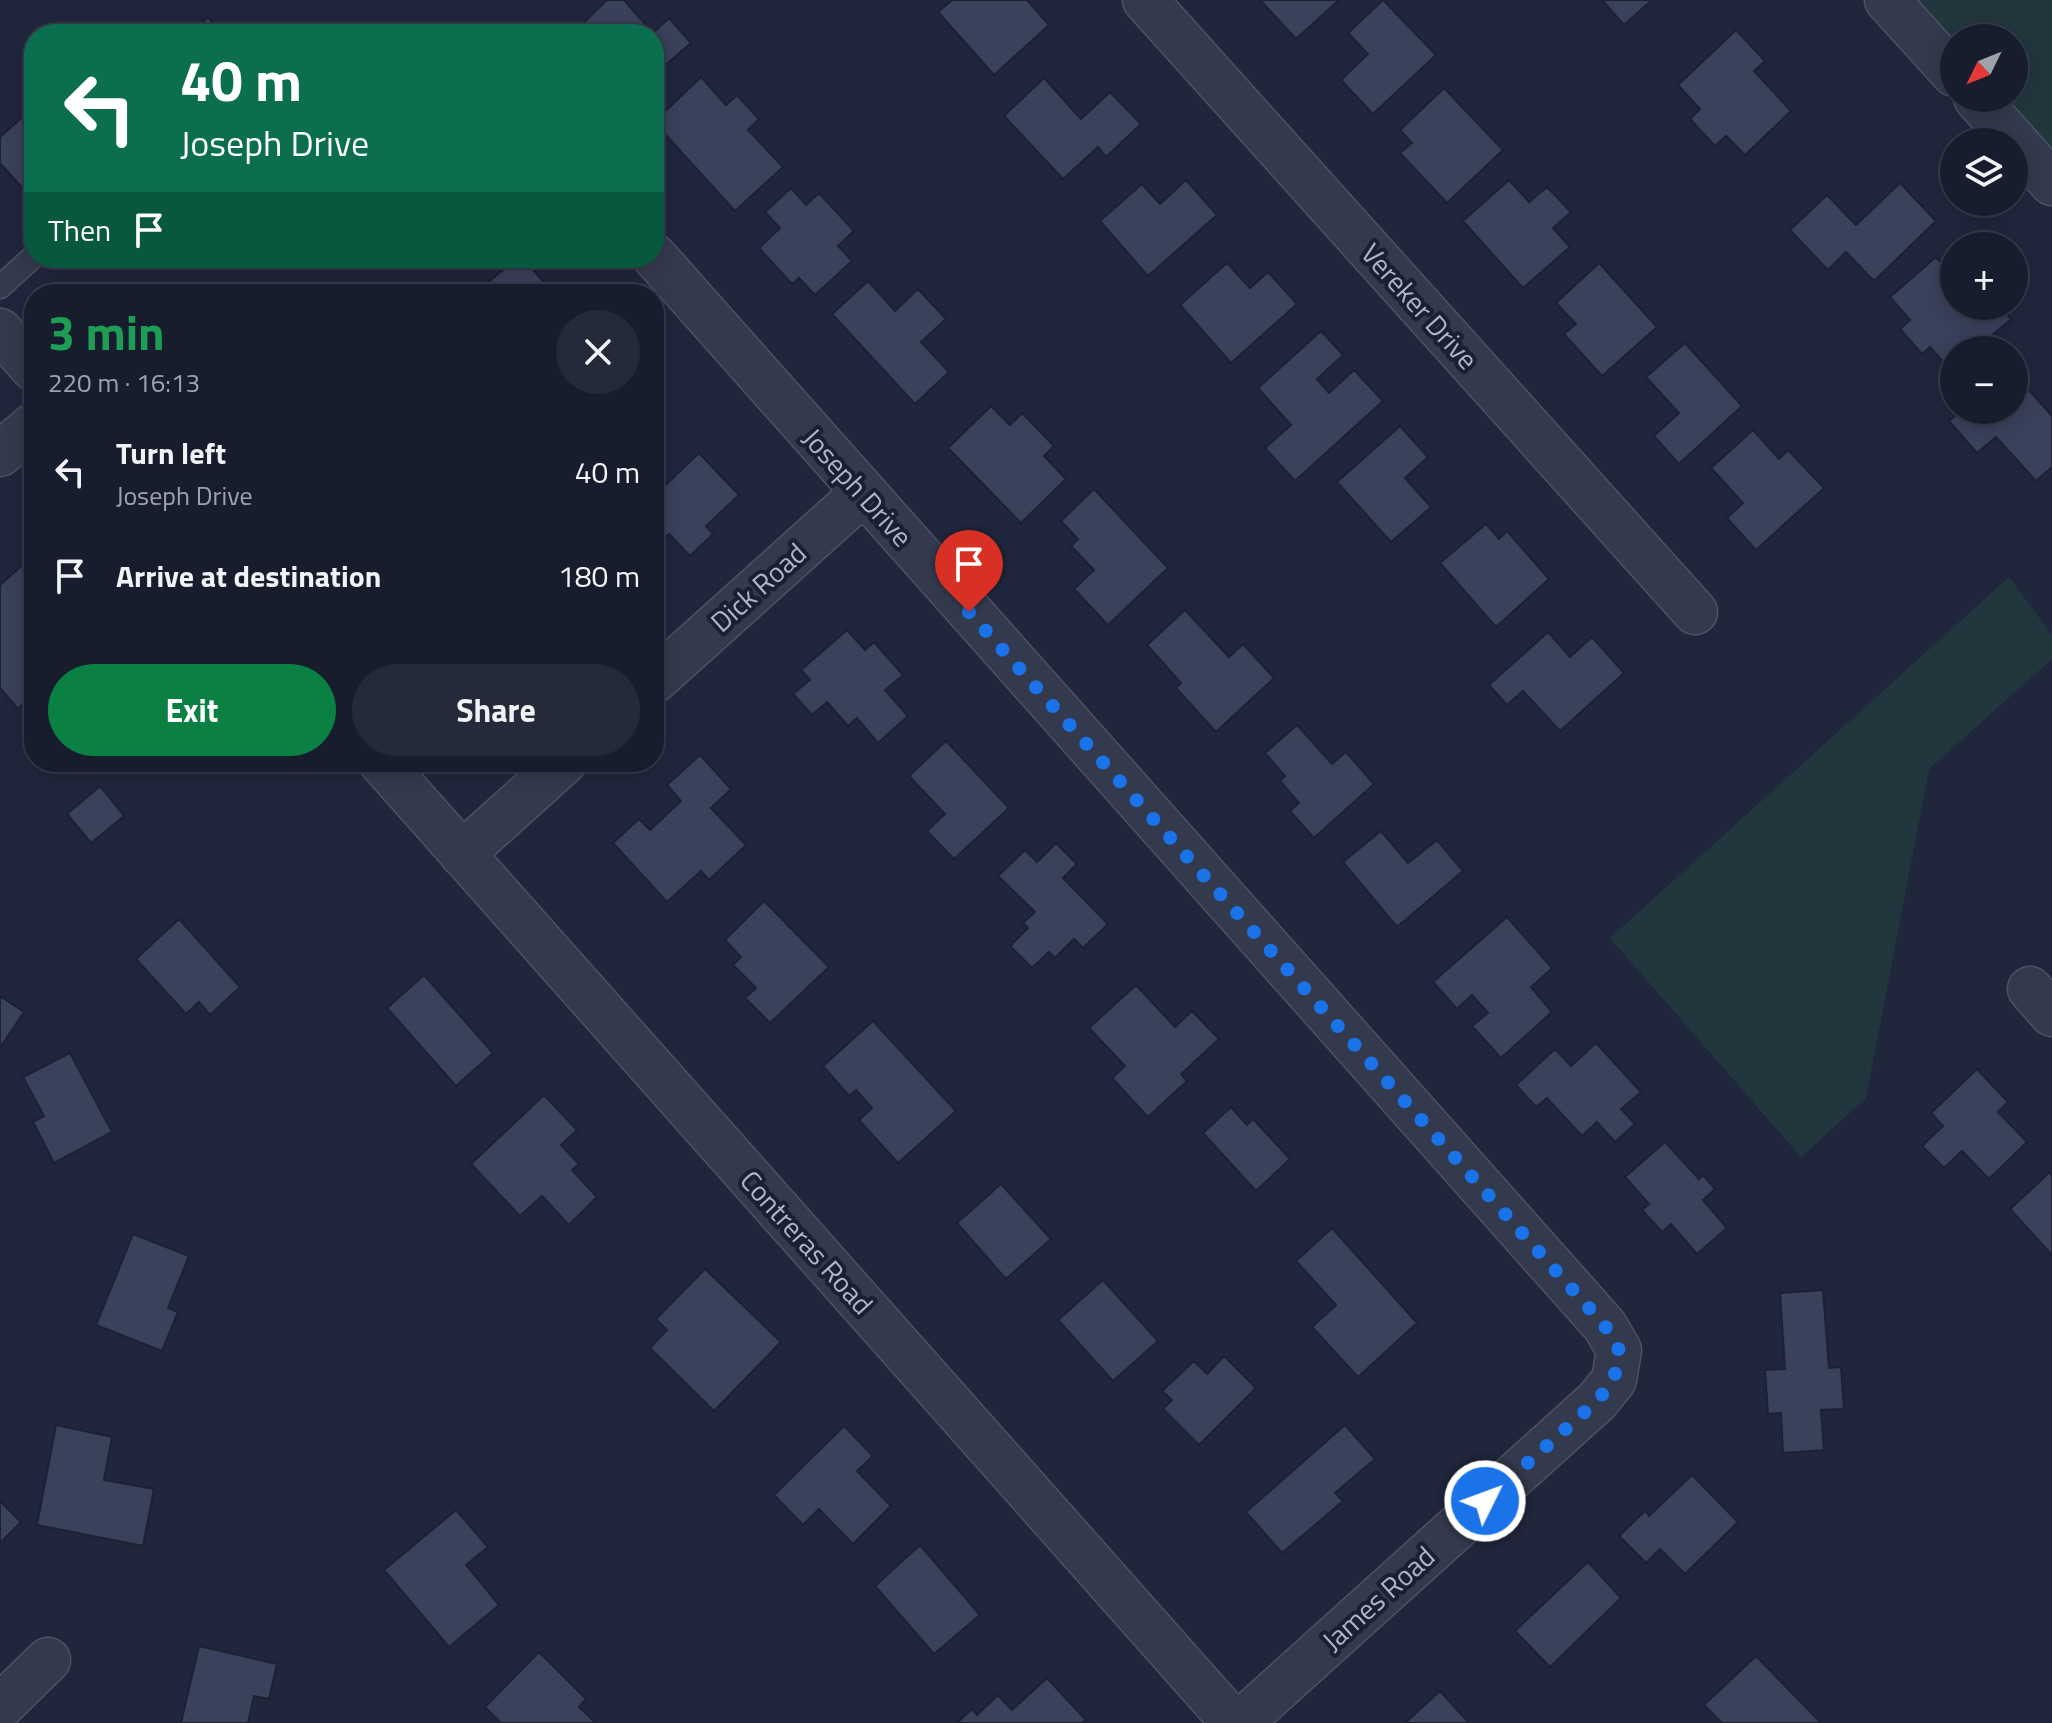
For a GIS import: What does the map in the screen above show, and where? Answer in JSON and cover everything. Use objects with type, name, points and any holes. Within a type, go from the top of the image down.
[{"type":"street","name":"Vereker Drive","points":[[1145,0],[1695,612]]},
{"type":"street","points":[[1887,0],[1940,59]]},
{"type":"street","points":[[1989,112],[2052,183]]},
{"type":"street","name":"Joseph Drive","points":[[664,267],[1605,1326]]},
{"type":"street","points":[[0,331],[24,358]]},
{"type":"street","points":[[0,454],[24,434]]},
{"type":"street","name":"Dick Road","points":[[664,672],[863,493]]},
{"type":"street","name":"Contreras Road","points":[[390,772],[1237,1723]]},
{"type":"street","points":[[462,854],[553,772]]},
{"type":"street","name":"James Road","points":[[1237,1723],[1597,1401],[1614,1380],[1619,1350],[1605,1326]]},
{"type":"street","points":[[0,1707],[48,1660]]},
{"type":"lane","points":[[0,287],[24,265]]},
{"type":"shaded area","points":[[1887,0],[2052,0],[2052,183],[2028,156],[2028,128],[2003,128],[1989,112],[2028,112],[2028,24],[1940,24],[1940,59]]},
{"type":"shaded area","points":[[2009,577],[2052,635],[2052,659],[1929,769],[1866,1098],[1801,1157],[1610,938]]},
{"type":"building","points":[[607,0],[624,0],[645,24],[582,24]]},
{"type":"building","points":[[952,0],[1027,0],[1049,25],[994,75],[938,12]]},
{"type":"building","points":[[1260,0],[1339,0],[1296,39]]},
{"type":"building","points":[[1383,0],[1436,55],[1373,114],[1341,80],[1368,54],[1348,33]]},
{"type":"building","points":[[1602,0],[1652,0],[1624,25]]},
{"type":"building","points":[[208,17],[214,24],[201,24]]},
{"type":"building","points":[[669,18],[691,43],[664,66],[663,24]]},
{"type":"building","points":[[1736,30],[1765,61],[1754,71],[1791,111],[1745,155],[1726,136],[1715,146],[1690,119],[1700,109],[1678,85]]},
{"type":"building","points":[[701,77],[726,105],[737,95],[759,119],[748,130],[783,167],[735,211],[664,133],[664,112]]},
{"type":"building","points":[[1044,78],[1081,119],[1110,92],[1141,124],[1106,157],[1098,147],[1063,179],[1004,116]]},
{"type":"building","points":[[1444,88],[1503,150],[1447,203],[1400,153],[1412,143],[1400,130]]},
{"type":"building","points":[[24,116],[24,190],[0,163],[0,137]]},
{"type":"building","points":[[1186,180],[1217,215],[1148,276],[1100,221],[1142,184],[1160,204]]},
{"type":"building","points":[[1509,180],[1529,202],[1547,187],[1571,212],[1553,228],[1570,247],[1523,288],[1463,221]]},
{"type":"building","points":[[1900,183],[1936,221],[1874,281],[1846,252],[1828,270],[1790,230],[1827,195],[1856,225]]},
{"type":"building","points":[[791,188],[806,205],[819,193],[854,231],[838,246],[852,261],[815,295],[799,278],[792,284],[759,248],[780,228],[765,212]]},
{"type":"building","points":[[1936,257],[1940,262],[1940,320],[2010,320],[1991,336],[1940,336],[1940,358],[1930,347],[1922,354],[1900,329],[1910,320],[1890,297]]},
{"type":"building","points":[[1227,263],[1250,288],[1268,272],[1297,304],[1231,363],[1180,305]]},
{"type":"building","points":[[1599,263],[1657,327],[1602,376],[1564,334],[1576,324],[1556,303]]},
{"type":"building","points":[[505,268],[532,268],[545,284],[486,284]]},
{"type":"building","points":[[868,281],[895,311],[918,289],[946,319],[921,342],[949,372],[915,404],[832,314]]},
{"type":"building","points":[[1321,331],[1343,355],[1317,379],[1329,393],[1354,370],[1383,401],[1295,481],[1265,448],[1291,425],[1258,388]]},
{"type":"building","points":[[1685,343],[1742,406],[1679,464],[1654,436],[1679,413],[1646,377]]},
{"type":"building","points":[[2028,389],[2052,416],[2052,467],[2036,481],[1996,437],[1977,453],[1952,424],[2028,424]]},
{"type":"building","points":[[991,406],[1010,425],[1022,413],[1054,446],[1044,456],[1066,479],[1021,523],[948,448]]},
{"type":"building","points":[[1400,426],[1428,457],[1405,478],[1431,507],[1391,542],[1337,482]]},
{"type":"building","points":[[1753,430],[1779,459],[1788,450],[1824,488],[1756,550],[1727,518],[1743,503],[1711,468]]},
{"type":"building","points":[[699,453],[739,495],[706,526],[713,534],[690,556],[669,534],[664,539],[664,486]]},
{"type":"building","points":[[1094,489],[1168,568],[1108,625],[1074,589],[1094,570],[1071,546],[1078,539],[1061,521]]},
{"type":"building","points":[[1486,524],[1499,539],[1507,531],[1549,579],[1496,627],[1440,563]]},
{"type":"building","points":[[24,564],[24,703],[18,709],[0,688],[0,585]]},
{"type":"building","points":[[1185,610],[1229,657],[1243,644],[1274,678],[1216,732],[1176,688],[1181,683],[1147,645]]},
{"type":"building","points":[[847,630],[865,650],[874,642],[903,675],[885,690],[908,716],[878,743],[857,718],[848,726],[827,702],[812,715],[793,694],[810,680],[801,670]]},
{"type":"building","points":[[1548,632],[1570,657],[1592,637],[1624,673],[1560,731],[1523,691],[1507,705],[1489,685]]},
{"type":"building","points":[[1297,725],[1332,764],[1346,752],[1374,784],[1314,838],[1290,811],[1299,803],[1280,781],[1285,776],[1265,753]]},
{"type":"building","points":[[946,741],[1009,808],[954,859],[927,831],[945,814],[909,776]]},
{"type":"building","points":[[700,755],[731,789],[711,808],[746,845],[709,880],[701,871],[667,902],[613,843],[639,819],[650,830],[681,801],[667,785]]},
{"type":"building","points":[[100,786],[124,816],[91,843],[67,814]]},
{"type":"building","points":[[1381,831],[1408,863],[1437,840],[1463,871],[1397,927],[1343,862]]},
{"type":"building","points":[[1056,843],[1077,864],[1063,878],[1108,924],[1083,948],[1074,939],[1055,958],[1049,952],[1032,968],[1010,946],[1028,928],[1023,923],[1035,912],[998,876],[1025,850],[1037,862]]},
{"type":"building","points":[[764,901],[829,967],[770,1023],[745,998],[756,988],[733,965],[741,957],[725,940]]},
{"type":"building","points":[[1507,917],[1552,968],[1531,987],[1552,1012],[1501,1058],[1472,1026],[1488,1013],[1472,995],[1457,1009],[1433,982]]},
{"type":"building","points":[[179,919],[240,987],[210,1015],[199,1002],[186,1014],[136,959]]},
{"type":"building","points":[[424,975],[493,1053],[456,1086],[387,1008]]},
{"type":"building","points":[[1136,985],[1175,1027],[1192,1011],[1219,1039],[1181,1074],[1187,1081],[1148,1117],[1112,1078],[1125,1066],[1089,1028]]},
{"type":"building","points":[[0,996],[24,1012],[0,1048]]},
{"type":"building","points":[[873,1021],[956,1111],[898,1163],[859,1120],[872,1108],[856,1090],[849,1096],[823,1066]]},
{"type":"building","points":[[1596,1043],[1641,1092],[1621,1109],[1635,1124],[1615,1142],[1597,1122],[1582,1136],[1547,1098],[1536,1107],[1516,1085],[1555,1049],[1571,1066]]},
{"type":"building","points":[[70,1053],[112,1132],[54,1163],[33,1122],[44,1116],[23,1077]]},
{"type":"building","points":[[1977,1069],[2008,1102],[1998,1112],[2027,1142],[1989,1179],[1962,1151],[1944,1168],[1922,1146],[1943,1126],[1931,1113]]},
{"type":"building","points":[[544,1095],[577,1130],[561,1145],[579,1164],[572,1170],[597,1197],[569,1225],[542,1196],[520,1216],[471,1164]]},
{"type":"building","points":[[1231,1107],[1247,1125],[1253,1119],[1290,1159],[1256,1191],[1203,1133]]},
{"type":"building","points":[[1665,1142],[1699,1179],[1703,1175],[1715,1189],[1703,1200],[1727,1228],[1697,1254],[1671,1224],[1662,1232],[1642,1210],[1649,1204],[1625,1177]]},
{"type":"building","points":[[2050,1172],[2052,1175],[2052,1255],[2010,1209]]},
{"type":"building","points":[[1001,1184],[1051,1239],[1006,1279],[957,1223]]},
{"type":"building","points":[[1332,1228],[1417,1323],[1358,1377],[1312,1327],[1336,1305],[1296,1261]]},
{"type":"building","points":[[133,1234],[189,1256],[168,1308],[178,1312],[162,1351],[96,1325]]},
{"type":"building","points":[[705,1269],[781,1342],[714,1411],[650,1348],[667,1330],[656,1319]]},
{"type":"building","points":[[1103,1280],[1158,1341],[1113,1381],[1058,1320]]},
{"type":"building","points":[[1823,1290],[1829,1368],[1841,1367],[1844,1409],[1821,1410],[1824,1450],[1783,1453],[1781,1413],[1768,1414],[1765,1370],[1785,1369],[1780,1293]]},
{"type":"building","points":[[1224,1356],[1256,1388],[1199,1445],[1163,1409],[1172,1400],[1162,1391],[1194,1361],[1207,1374]]},
{"type":"building","points":[[56,1425],[112,1437],[104,1480],[154,1489],[143,1546],[37,1525]]},
{"type":"building","points":[[1345,1425],[1375,1459],[1335,1493],[1343,1501],[1282,1553],[1246,1512]]},
{"type":"building","points":[[844,1426],[873,1456],[857,1471],[891,1506],[853,1544],[819,1509],[803,1525],[774,1495]]},
{"type":"building","points":[[1692,1475],[1738,1522],[1685,1574],[1660,1549],[1646,1563],[1619,1536],[1645,1511],[1649,1516]]},
{"type":"building","points":[[0,1501],[21,1522],[0,1543]]},
{"type":"building","points":[[456,1510],[488,1547],[466,1565],[499,1605],[449,1647],[384,1570]]},
{"type":"building","points":[[920,1545],[980,1615],[934,1654],[875,1586]]},
{"type":"building","points":[[1588,1562],[1621,1598],[1550,1667],[1515,1631]]},
{"type":"building","points":[[199,1646],[277,1664],[269,1699],[254,1696],[248,1723],[181,1723]]},
{"type":"building","points":[[539,1652],[586,1699],[579,1707],[596,1723],[501,1723],[485,1707]]},
{"type":"building","points":[[1756,1656],[1821,1723],[1722,1723],[1704,1705]]},
{"type":"building","points":[[1047,1678],[1086,1720],[1082,1723],[957,1723],[972,1709],[977,1715],[998,1695],[1012,1710]]},
{"type":"building","points":[[1440,1691],[1469,1723],[1405,1723]]},
{"type":"route","points":[[969,612],[1605,1326],[1619,1350],[1614,1380],[1597,1401],[1485,1501]]}]
